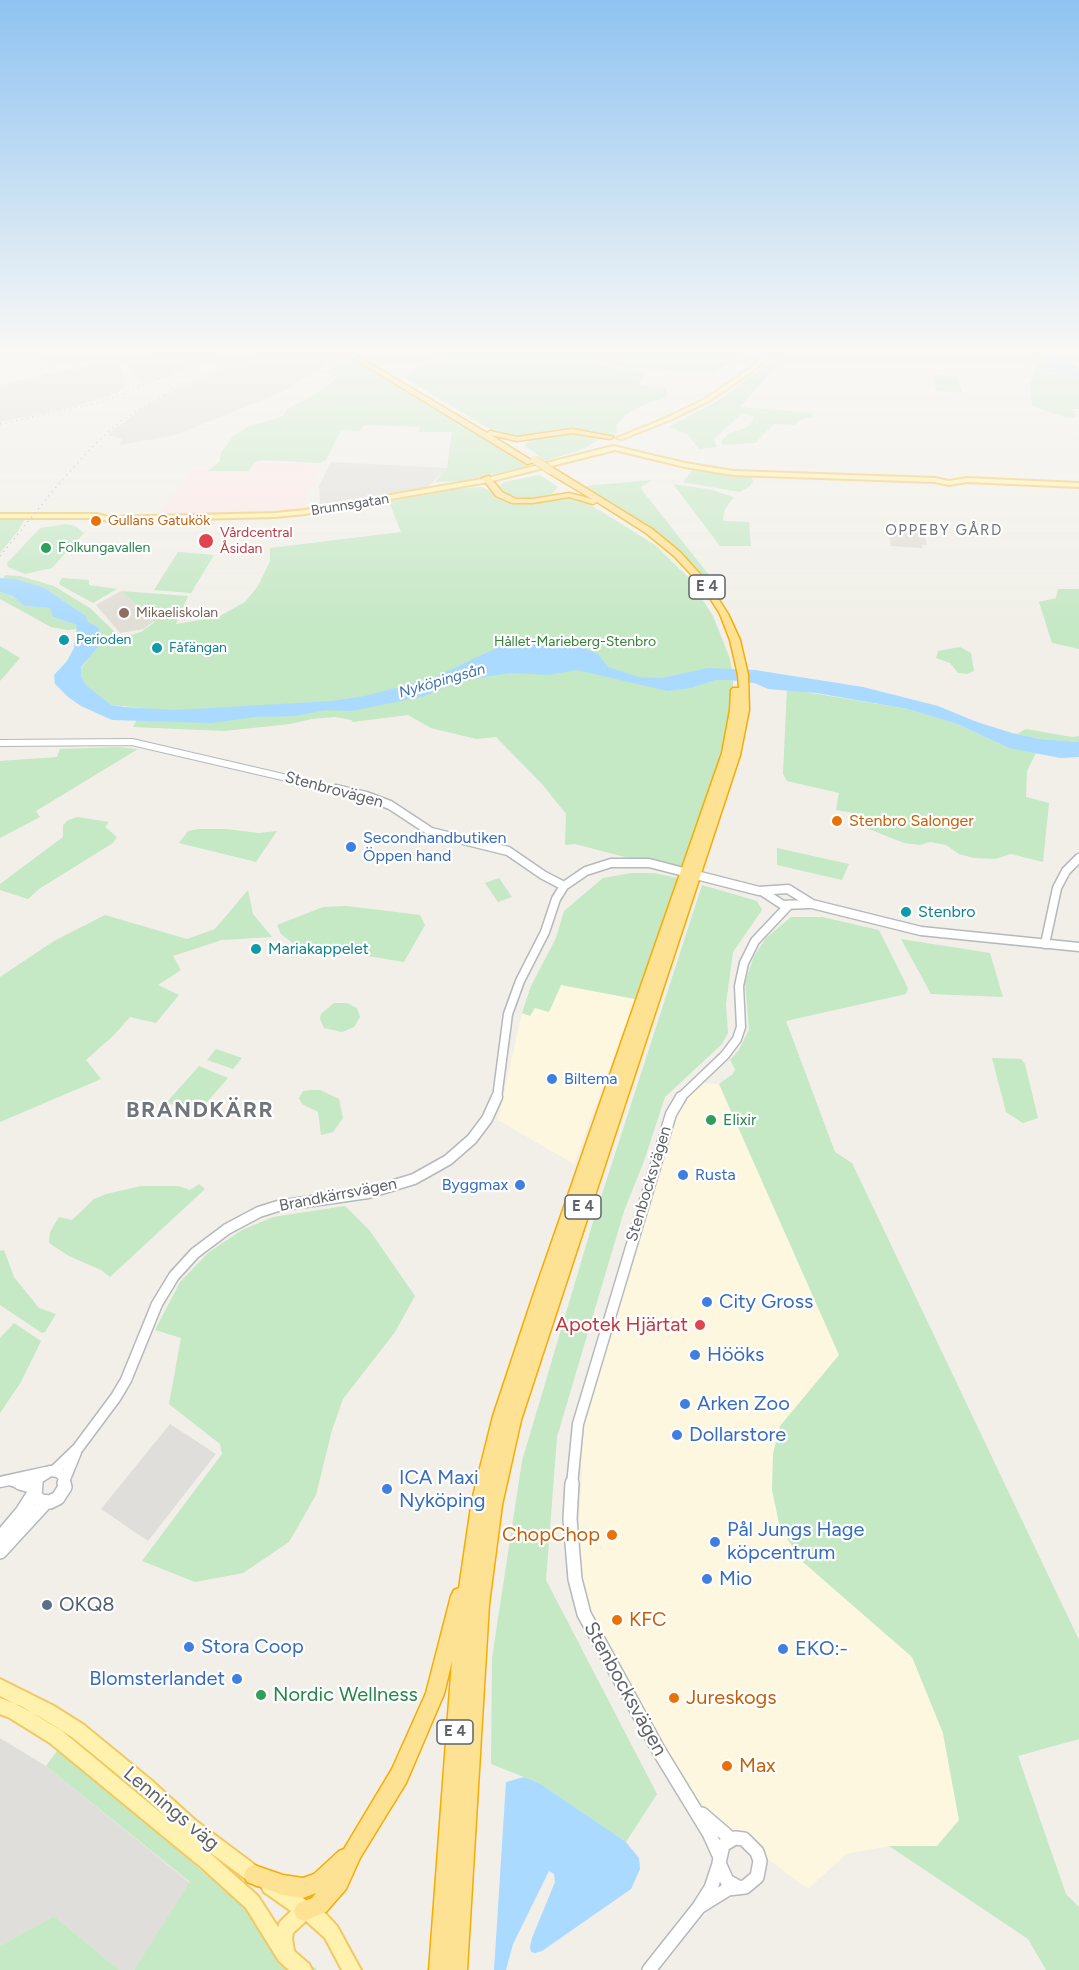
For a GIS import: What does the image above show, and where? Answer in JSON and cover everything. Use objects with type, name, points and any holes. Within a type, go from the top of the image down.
[{"type":"highway","name":"E 4","points":[[503,443],[533,461]]},
{"type":"highway","name":"E 4","points":[[506,443],[650,538],[691,577],[716,615],[736,660]]},
{"type":"highway","points":[[521,443],[519,444],[524,454]]},
{"type":"highway","name":"E 4","points":[[457,1970],[480,1604],[494,1505],[513,1420],[735,755],[744,710],[735,640],[724,614],[706,586],[677,554],[639,524],[549,472]]},
{"type":"highway","points":[[549,472],[562,488],[559,493],[550,498]]},
{"type":"highway","points":[[487,479],[497,492],[507,499],[528,502],[575,496],[605,507]]},
{"type":"highway","name":"E 4","points":[[439,1970],[459,1680],[475,1530],[504,1405],[727,753],[740,688]]},
{"type":"highway","points":[[304,1911],[319,1905],[328,1898],[339,1882],[353,1851],[399,1776],[431,1705],[441,1675],[475,1530]]},
{"type":"highway","points":[[254,1875],[283,1885],[303,1888],[320,1882],[353,1851]]},
{"type":"main road","name":"Brunnsgatan","points":[[487,479],[565,457],[598,443]]},
{"type":"main road","points":[[608,443],[614,448],[684,465],[733,472],[941,479]]},
{"type":"main road","name":"Brunnsgatan","points":[[0,515],[261,515],[315,510],[487,479],[614,448],[626,443]]},
{"type":"main road","points":[[626,443],[681,461],[726,470],[941,479],[949,483],[955,479],[1079,484]]},
{"type":"main road","name":"Lennings väg","points":[[0,1688],[48,1712],[78,1731],[189,1826],[304,1911],[319,1919],[335,1940],[352,1970]]},
{"type":"main road","name":"Lennings väg","points":[[0,1706],[15,1712],[56,1737],[208,1862],[252,1902],[285,1955],[303,1970]]},
{"type":"main road","points":[[285,1955],[283,1938],[286,1928],[304,1911]]},
{"type":"street","name":"Stenbrovägen","points":[[0,743],[132,742],[366,796],[390,805],[431,832],[508,851],[543,875],[564,886]]},
{"type":"street","points":[[1045,944],[1057,888],[1066,871],[1079,858]]},
{"type":"street","points":[[564,886],[582,873],[611,863],[641,862],[680,871]]},
{"type":"street","points":[[700,876],[793,902],[812,904],[921,931],[1079,947]]},
{"type":"street","name":"Brandkärrsvägen","points":[[65,1479],[78,1448],[126,1380],[161,1297],[174,1276],[195,1253],[227,1229],[259,1212],[278,1206],[368,1193],[414,1179],[448,1160],[472,1139],[488,1119],[497,1100],[505,1032],[513,998],[545,932],[556,898],[564,886]]},
{"type":"street","points":[[775,897],[788,889],[793,902]]},
{"type":"street","name":"Stenbocksvägen","points":[[773,920],[775,897]]},
{"type":"street","name":"Stenbocksvägen","points":[[719,1859],[695,1809],[664,1760],[592,1632],[581,1605],[573,1561],[570,1519],[572,1478],[578,1424],[629,1246],[671,1114],[682,1094],[725,1055],[737,1039],[741,1027],[739,986],[744,963],[755,941],[793,902]]},
{"type":"street","name":"Brandkärrsvägen","points":[[50,1472],[78,1448]]},
{"type":"street","points":[[0,1538],[22,1512],[39,1478],[50,1472]]},
{"type":"street","points":[[4,1481],[33,1473],[50,1472],[61,1473],[65,1479],[65,1487],[54,1500],[45,1502],[38,1500],[34,1490]]},
{"type":"street","points":[[4,1481],[34,1490]]},
{"type":"street","points":[[0,1552],[45,1502]]},
{"type":"street","name":"Stenbocksvägen","points":[[695,1809],[731,1839]]},
{"type":"street","points":[[649,1970],[699,1907],[713,1882],[723,1845],[731,1839],[739,1838],[751,1844],[760,1861],[760,1870],[752,1883],[728,1889],[699,1907]]},
{"type":"street","points":[[719,1859],[727,1881],[738,1887]]},
{"type":"shaded area","points":[[255,462],[318,465],[322,468],[306,496],[303,510],[257,515],[159,514],[192,470],[249,471]]},
{"type":"shaded area","points":[[331,462],[447,468],[428,487],[320,504],[319,486]]},
{"type":"shaded area","points":[[887,525],[907,526],[913,531],[920,532],[924,535],[927,545],[922,545],[923,548],[891,546]]},
{"type":"shaded area","name":"Mikaeliskolan","points":[[121,591],[154,621],[144,629],[120,633],[96,605]]},
{"type":"shaded area","points":[[561,985],[635,999],[574,1164],[498,1120],[522,1013],[530,1015]]},
{"type":"shaded area","points":[[699,1083],[719,1084],[840,1356],[780,1426],[773,1454],[772,1490],[780,1528],[803,1562],[912,1657],[943,1733],[959,1820],[937,1846],[889,1846],[846,1854],[808,1889],[714,1819],[691,1793],[589,1615],[581,1584],[579,1526],[582,1472],[579,1459],[583,1422],[674,1115],[679,1104]]},
{"type":"shaded area","points":[[170,1424],[216,1454],[148,1541],[101,1509]]},
{"type":"shaded area","points":[[0,1738],[46,1766],[190,1883],[134,1970],[119,1970],[54,1916],[0,1946]]},
{"type":"green space","points":[[228,443],[335,443],[326,460],[320,463],[262,460],[255,462],[249,471],[208,471],[220,461],[221,453]]},
{"type":"green space","points":[[450,443],[492,443],[530,466],[461,481],[435,482],[447,468]]},
{"type":"green space","points":[[525,443],[593,443],[546,461],[525,446]]},
{"type":"green space","points":[[694,443],[715,443],[717,447],[699,449]]},
{"type":"green space","points":[[722,443],[755,443],[755,443],[723,445]]},
{"type":"green space","points":[[694,468],[748,476],[753,482],[739,492],[683,482]]},
{"type":"green space","points":[[540,475],[558,487],[552,494],[519,499],[509,497],[499,486],[504,482]]},
{"type":"green space","points":[[652,480],[641,487],[642,490],[716,584],[709,583],[696,567],[649,527],[585,486]]},
{"type":"green space","points":[[673,484],[713,490],[734,497],[725,509],[724,521],[749,522],[751,546],[720,546]]},
{"type":"green space","name":"Hållet-Marieberg-Stenbro","points":[[482,487],[514,502],[534,503],[568,499],[588,503],[655,545],[688,577],[713,616],[730,659],[733,675],[733,711],[730,731],[682,872],[575,844],[565,845],[566,814],[543,785],[496,737],[476,739],[431,728],[408,715],[353,722],[335,717],[312,719],[290,724],[224,731],[133,727],[143,708],[111,705],[86,686],[81,677],[81,668],[98,646],[101,634],[98,627],[88,622],[86,616],[45,588],[3,578],[5,575],[20,576],[54,586],[90,608],[121,638],[141,632],[155,622],[121,591],[188,596],[176,624],[218,617],[245,602],[258,586],[270,561],[270,548],[401,532],[389,502],[457,489]]},
{"type":"green space","points":[[0,518],[25,518],[18,531],[0,553]]},
{"type":"green space","name":"Folkungavallen","points":[[66,524],[75,526],[84,533],[52,568],[25,574],[8,567],[7,563],[40,528]]},
{"type":"green space","points":[[178,552],[214,555],[191,593],[154,590]]},
{"type":"green space","points":[[62,578],[89,580],[89,585],[117,589],[93,603],[60,585]]},
{"type":"green space","points":[[1058,589],[1079,589],[1079,649],[1052,643],[1039,602],[1056,598]]},
{"type":"green space","points":[[0,592],[13,596],[24,606],[51,608],[53,617],[77,625],[77,629],[51,627],[0,599]]},
{"type":"green space","points":[[0,646],[20,658],[0,681]]},
{"type":"green space","points":[[960,647],[971,653],[974,671],[967,674],[958,673],[950,663],[936,658],[938,651]]},
{"type":"green space","points":[[787,689],[908,709],[957,724],[1009,748],[1036,753],[1027,771],[1026,797],[1049,803],[1043,862],[1011,854],[995,859],[974,858],[959,854],[946,845],[930,842],[920,845],[904,843],[864,827],[859,819],[849,812],[836,810],[839,793],[787,781],[783,774]]},
{"type":"green space","points":[[1026,729],[1072,737],[1079,736],[1079,742],[1040,739],[1017,734]]},
{"type":"green space","points":[[118,747],[138,749],[36,811],[40,817],[0,838],[0,761],[57,757],[60,749]]},
{"type":"green space","points":[[78,817],[109,822],[105,827],[117,837],[113,843],[39,889],[28,899],[0,890],[0,884],[63,837],[63,825],[68,820]]},
{"type":"green space","points":[[226,829],[259,833],[277,831],[256,862],[179,843],[188,831]]},
{"type":"green space","points":[[777,848],[849,864],[842,880],[777,865]]},
{"type":"green space","points":[[631,873],[654,873],[678,878],[635,999],[561,985],[549,1012],[535,1008],[530,1016],[522,1013],[531,986],[556,938],[564,911],[603,878]]},
{"type":"green space","points":[[499,878],[512,897],[498,902],[485,883]]},
{"type":"green space","points":[[702,885],[757,901],[762,910],[733,952],[726,1004],[728,1033],[722,1044],[665,1097],[644,1161],[624,1211],[557,1437],[546,1580],[657,1794],[626,1842],[539,1783],[491,1764],[492,1658],[522,1461],[593,1222]]},
{"type":"green space","points":[[248,890],[253,914],[272,937],[222,940],[173,956],[181,970],[158,985],[179,995],[156,1023],[130,1017],[86,1060],[101,1079],[0,1122],[0,977],[54,941],[105,915],[187,939],[215,929]]},
{"type":"green space","points":[[347,906],[420,915],[425,925],[404,962],[294,944],[281,934],[277,925],[323,907]]},
{"type":"green space","points":[[791,917],[822,917],[879,930],[908,988],[906,994],[786,1021],[835,1152],[852,1163],[1079,1640],[1079,1739],[1018,1756],[1066,1894],[1079,1907],[1079,1970],[1046,1970],[1028,1939],[889,1846],[937,1846],[959,1820],[943,1733],[912,1657],[803,1562],[780,1528],[772,1490],[773,1454],[780,1426],[839,1355],[719,1084],[733,1074],[735,1069],[730,1060],[739,1050],[749,1029],[745,982],[754,956],[766,938]]},
{"type":"green space","points":[[901,939],[990,953],[1003,997],[931,994]]},
{"type":"green space","points":[[334,1003],[347,1003],[357,1008],[360,1017],[354,1027],[342,1032],[324,1028],[320,1019],[321,1014]]},
{"type":"green space","points":[[216,1049],[242,1058],[233,1069],[207,1060]]},
{"type":"green space","points":[[992,1058],[1021,1059],[1025,1064],[1038,1118],[1023,1123],[1006,1112]]},
{"type":"green space","points":[[199,1066],[228,1078],[196,1115],[167,1102]]},
{"type":"green space","points":[[320,1090],[339,1099],[343,1118],[333,1132],[321,1135],[318,1112],[302,1104],[299,1098],[303,1091]]},
{"type":"green space","points":[[199,1184],[205,1189],[110,1277],[49,1243],[50,1232],[59,1217],[72,1220],[94,1199],[106,1194],[141,1186],[178,1186],[190,1190]]},
{"type":"green space","points":[[345,1206],[370,1231],[415,1296],[395,1332],[343,1399],[332,1430],[316,1495],[289,1542],[243,1573],[195,1582],[142,1561],[222,1454],[220,1444],[169,1404],[181,1338],[155,1330],[180,1282],[209,1252],[242,1230],[273,1217]]},
{"type":"green space","points":[[4,1250],[14,1277],[39,1308],[56,1314],[45,1332],[42,1333],[0,1305],[0,1251]]},
{"type":"green space","points":[[14,1323],[41,1341],[21,1382],[0,1413],[0,1338]]},
{"type":"green space","points":[[59,1748],[317,1970],[134,1970],[190,1882],[46,1766]]},
{"type":"green space","points":[[54,1916],[119,1970],[0,1970],[0,1946]]},
{"type":"water","name":"Nyköpingsån","points":[[0,578],[15,579],[45,588],[86,616],[88,622],[98,627],[101,634],[98,647],[81,667],[81,677],[87,686],[111,705],[172,710],[332,701],[365,696],[431,679],[503,645],[508,638],[586,649],[598,654],[608,667],[639,677],[662,678],[708,668],[755,670],[863,687],[938,706],[1012,733],[1040,739],[1079,742],[1079,757],[1060,758],[1009,748],[957,724],[908,709],[816,693],[768,689],[754,683],[730,680],[715,680],[691,688],[667,691],[577,670],[548,675],[512,673],[475,678],[425,696],[352,711],[325,710],[295,716],[255,717],[211,723],[112,720],[81,706],[55,684],[54,675],[67,661],[74,648],[77,625],[53,617],[50,608],[24,606],[13,596],[0,592]]},
{"type":"water","points":[[524,1777],[539,1783],[626,1842],[639,1858],[640,1869],[631,1889],[542,1951],[535,1953],[531,1952],[530,1947],[532,1938],[555,1882],[554,1874],[549,1871],[513,1944],[506,1970],[494,1970],[506,1782]]},
{"type":"railway","points":[[0,556],[61,481],[96,443]]},
{"type":"place","name":"Gullans Gatukök","points":[[96,521]]},
{"type":"place","name":"Vårdcentral Åsidan","points":[[206,541]]},
{"type":"place","name":"Folkungavallen","points":[[46,548]]},
{"type":"place","name":"Mikaeliskolan","points":[[124,613]]},
{"type":"place","name":"Perioden","points":[[64,640]]},
{"type":"place","name":"Fåfängan","points":[[157,648]]},
{"type":"place","name":"Stenbro Salonger","points":[[837,821]]},
{"type":"place","name":"Secondhandbutiken Öppen hand","points":[[351,847]]},
{"type":"place","name":"Stenbro","points":[[906,912]]},
{"type":"place","name":"Mariakappelet","points":[[256,949]]},
{"type":"place","name":"Biltema","points":[[552,1079]]},
{"type":"place","name":"Elixir","points":[[711,1120]]},
{"type":"place","name":"Rusta","points":[[683,1175]]},
{"type":"place","name":"Byggmax","points":[[520,1185]]},
{"type":"place","name":"City Gross","points":[[707,1302]]},
{"type":"place","name":"Apotek Hjärtat","points":[[700,1325]]},
{"type":"place","name":"Hööks","points":[[695,1355]]},
{"type":"place","name":"Arken Zoo","points":[[685,1404]]},
{"type":"place","name":"Dollarstore","points":[[677,1435]]},
{"type":"place","name":"ICA Maxi Nyköping","points":[[387,1489]]},
{"type":"place","name":"ChopChop","points":[[612,1535]]},
{"type":"place","name":"Pål Jungs Hage köpcentrum","points":[[715,1542]]},
{"type":"place","name":"Mio","points":[[707,1579]]},
{"type":"place","name":"OKQ8","points":[[47,1605]]},
{"type":"place","name":"KFC","points":[[617,1620]]},
{"type":"place","name":"Stora Coop","points":[[189,1647]]},
{"type":"place","name":"EKO:-","points":[[783,1649]]},
{"type":"place","name":"Blomsterlandet","points":[[237,1679]]},
{"type":"place","name":"Nordic Wellness","points":[[261,1695]]},
{"type":"place","name":"Jureskogs","points":[[674,1698]]},
{"type":"place","name":"Max","points":[[727,1766]]},
{"type":"district","name":"OPPEBY GÅRD","points":[[944,531]]},
{"type":"district","name":"BRANDKÄRR","points":[[200,1111]]}]
